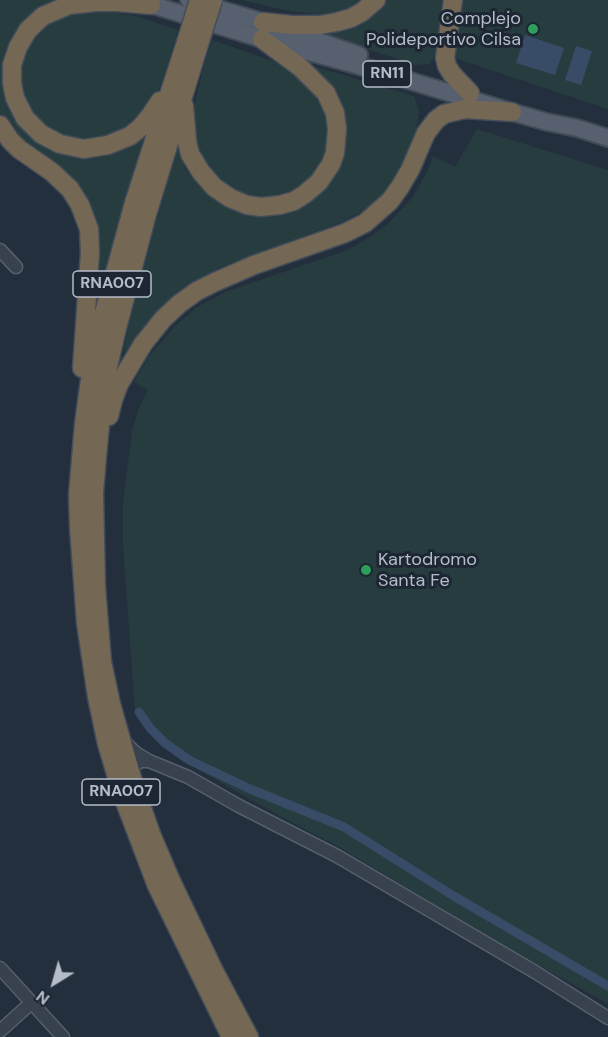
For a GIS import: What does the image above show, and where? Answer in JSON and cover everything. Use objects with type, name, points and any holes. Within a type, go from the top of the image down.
[{"type":"highway","name":"RNA007","points":[[194,38],[199,0]]},
{"type":"highway","name":"RNA007","points":[[213,0],[194,38],[179,85],[134,203],[102,320],[90,380],[78,495],[86,623],[97,697],[107,744],[122,794],[157,886],[231,1037]]},
{"type":"highway","points":[[263,31],[337,22],[362,12],[376,0]]},
{"type":"highway","points":[[453,0],[447,66],[458,82],[470,93]]},
{"type":"highway","points":[[143,3],[69,5],[43,16],[28,30],[18,47],[12,65],[15,98],[25,118],[41,134],[60,144],[84,149],[108,145],[130,136],[179,85]]},
{"type":"highway","points":[[179,85],[190,154],[214,187],[230,198],[247,205],[261,207],[294,201],[305,194],[319,182],[331,164],[337,141],[335,113],[326,93],[263,31]]},
{"type":"highway","name":"RNA007","points":[[179,85],[104,384],[94,493],[96,587],[102,662],[111,704],[151,834],[209,960],[249,1037]]},
{"type":"highway","points":[[95,543],[105,442],[113,400],[119,384],[143,344],[163,319],[196,291],[215,282],[254,265],[356,229],[390,201],[410,170],[426,133],[444,114],[465,109],[512,112]]},
{"type":"highway","points":[[0,126],[19,149],[52,172],[70,189],[80,205],[89,228],[90,253],[78,411],[78,495]]},
{"type":"main road","name":"RN11","points":[[189,0],[263,31],[395,76],[512,112],[577,128]]},
{"type":"main road","name":"RN11","points":[[143,3],[263,31],[549,116],[608,138]]},
{"type":"street","points":[[0,250],[16,267]]},
{"type":"street","points":[[122,739],[131,749],[149,761],[188,777],[239,806],[338,856],[535,972],[608,1018]]},
{"type":"street","points":[[131,775],[134,766],[140,761],[149,761]]},
{"type":"street","points":[[0,968],[63,1037]]},
{"type":"street","points":[[0,1031],[31,1003]]},
{"type":"green space","points":[[0,0],[63,0],[54,1],[33,11],[13,36],[3,62],[4,88],[12,115],[34,136],[58,150],[146,132],[92,327],[90,210],[17,138],[0,113]]},
{"type":"green space","points":[[241,0],[362,0],[352,9],[324,15],[284,10]]},
{"type":"green space","points":[[387,0],[443,0],[436,54],[430,64],[415,65],[314,31],[356,24],[382,8]]},
{"type":"green space","name":"Complejo Polideportivo Cilsa","points":[[462,0],[608,0],[608,109],[455,58]]},
{"type":"green space","points":[[108,12],[132,15],[178,30],[154,101],[135,123],[116,133],[86,142],[55,136],[36,119],[21,99],[18,75],[23,53],[31,38],[59,18]]},
{"type":"green space","points":[[212,40],[270,60],[302,75],[321,96],[330,119],[330,137],[324,163],[311,179],[292,193],[265,199],[239,193],[211,174],[194,147],[193,110]]},
{"type":"green space","points":[[303,63],[414,96],[419,111],[416,131],[399,170],[376,204],[342,222],[219,268],[173,296],[123,354],[131,314],[179,137],[185,169],[203,191],[229,208],[260,216],[312,200],[330,183],[342,157],[346,135],[343,111]]},
{"type":"green space","name":"Kartodromo Santa Fe","points":[[477,129],[608,170],[608,1004],[490,938],[341,848],[183,761],[160,745],[140,722],[135,711],[123,547],[123,503],[132,431],[138,410],[148,390],[134,382],[149,356],[176,325],[197,307],[225,292],[348,250],[370,237],[387,225],[412,198],[433,156],[455,167]]},
{"type":"water","points":[[525,35],[564,48],[555,75],[516,63]]},
{"type":"water","points":[[576,46],[592,51],[581,85],[565,80]]},
{"type":"waterway","points":[[139,712],[150,728],[165,743],[189,760],[250,789],[344,827],[452,895],[608,986]]},
{"type":"place","name":"Complejo Polideportivo Cilsa","points":[[533,29]]},
{"type":"place","name":"Kartodromo Santa Fe","points":[[366,570]]}]
